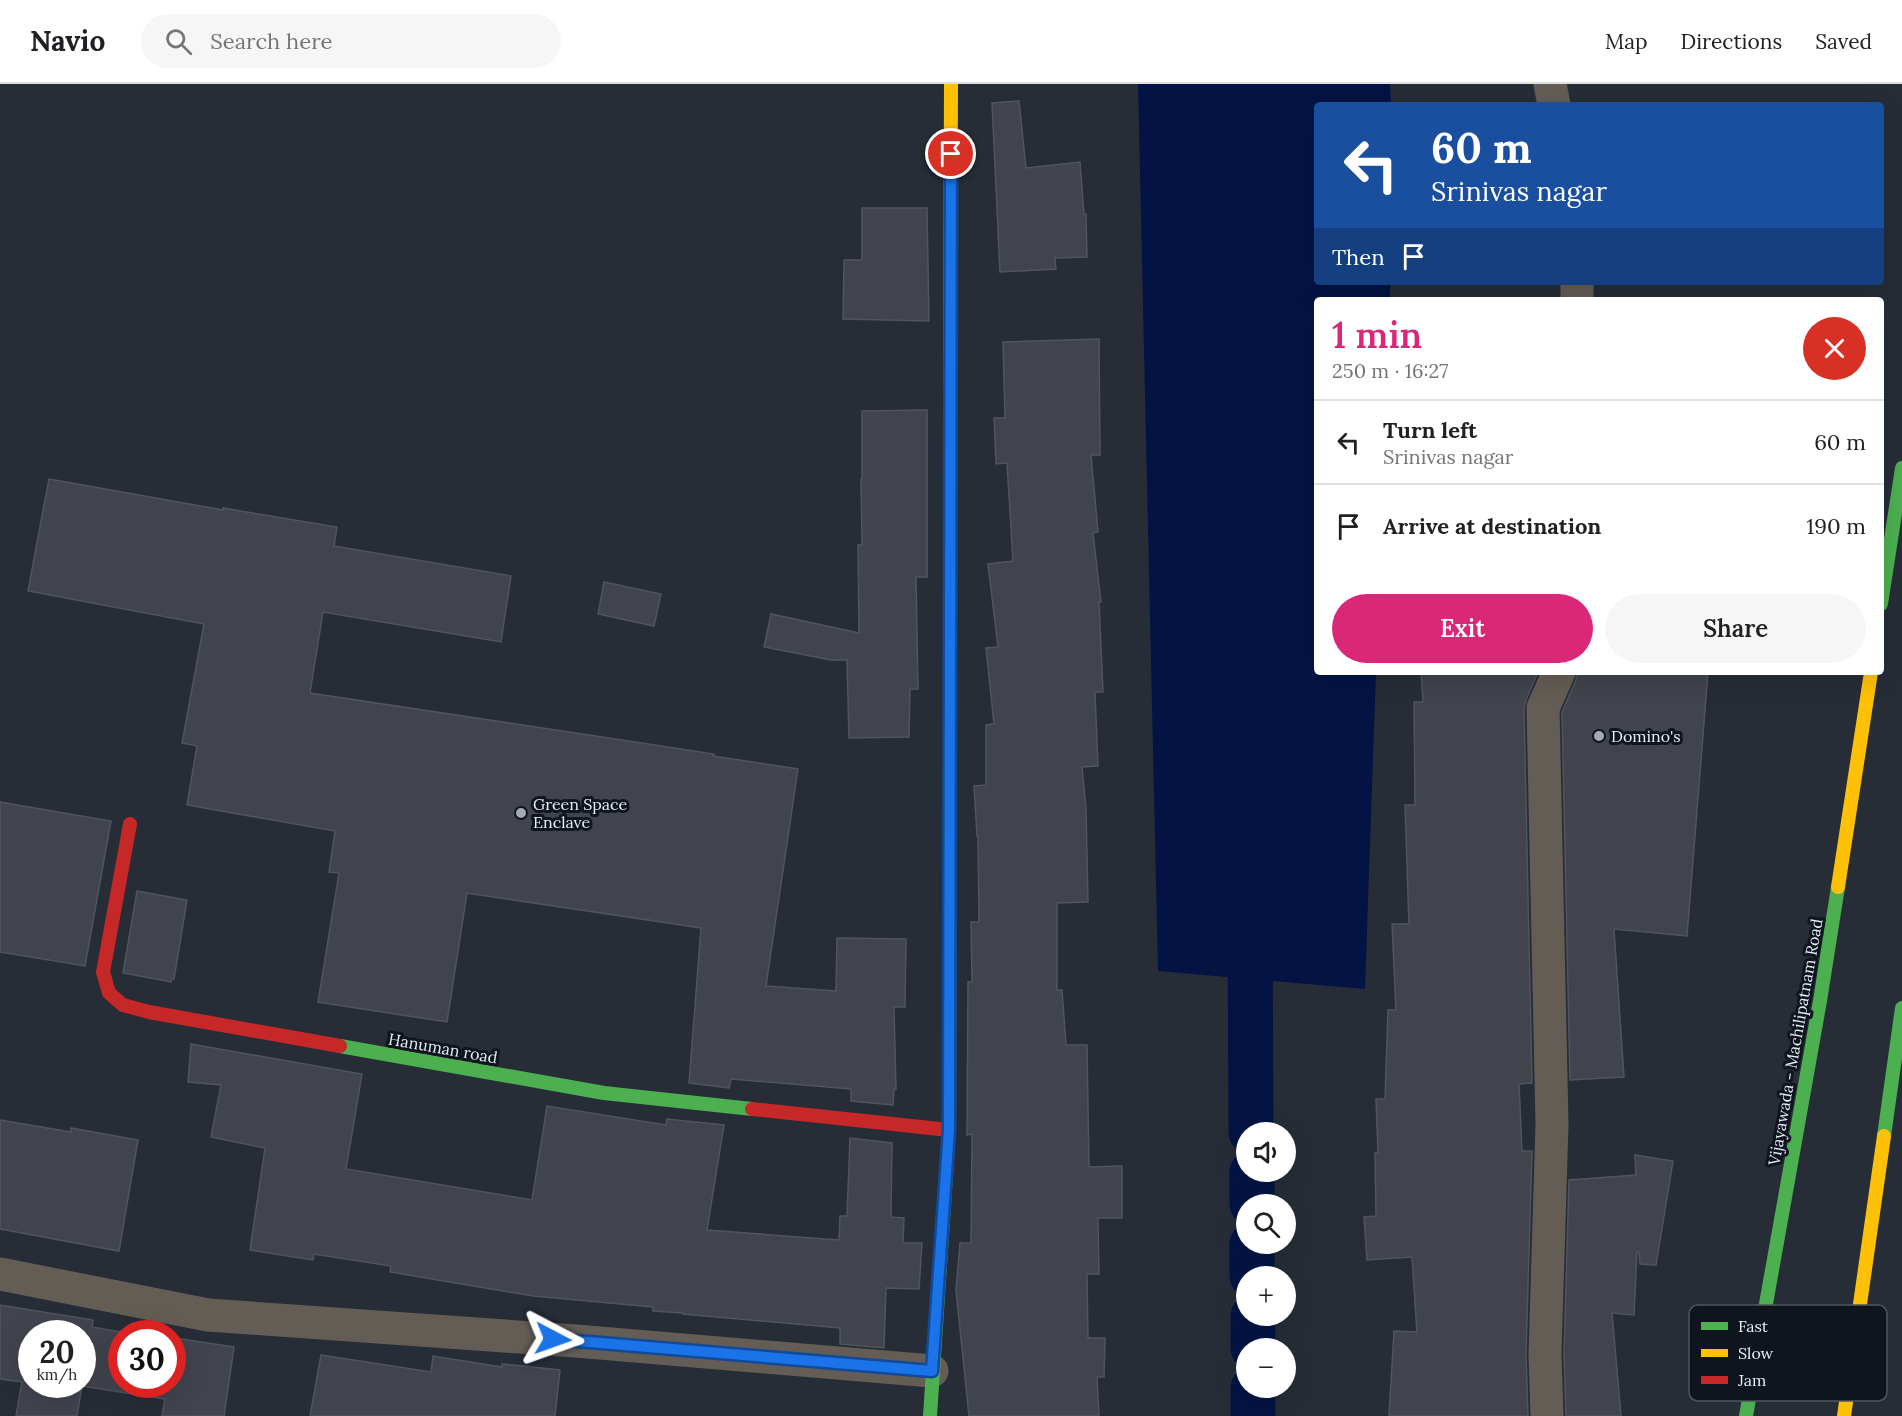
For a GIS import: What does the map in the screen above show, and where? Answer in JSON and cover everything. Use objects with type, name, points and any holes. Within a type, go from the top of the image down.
[{"type":"main road","points":[[930,1416],[949,1130],[951,84]]},
{"type":"main road","points":[[1884,585],[1902,468]]},
{"type":"main road","name":"Vijayawada - Machilipatnam Road","points":[[1766,1305],[1820,1001],[1870,675]]},
{"type":"main road","name":"Hanuman road","points":[[130,824],[103,972],[109,993],[123,1005],[148,1012],[603,1093],[949,1130]]},
{"type":"main road","points":[[1860,1305],[1902,1008]]},
{"type":"main road","name":"Vijayawada - Machilipatnam Road","points":[[1746,1416],[1749,1401]]},
{"type":"main road","points":[[1844,1416],[1846,1401]]},
{"type":"street","points":[[1550,84],[1553,102]]},
{"type":"street","points":[[1547,1416],[1545,1354],[1552,1124],[1543,708],[1558,675]]},
{"type":"street","points":[[0,1274],[208,1315],[576,1341],[932,1371]]},
{"type":"shaded area","points":[[1138,84],[1390,84],[1391,102],[1314,102],[1314,285],[1390,285],[1390,297],[1314,297],[1314,675],[1376,675],[1365,989],[1158,971]]},
{"type":"building","points":[[1019,101],[1026,168],[1080,162],[1084,214],[1086,214],[1087,257],[1055,258],[1056,269],[1000,272],[992,103]]},
{"type":"building","points":[[862,208],[927,208],[929,321],[843,319],[844,260],[862,260]]},
{"type":"building","points":[[1099,339],[1100,455],[1091,455],[1098,532],[1093,533],[1101,602],[1099,602],[1103,692],[1095,692],[1098,766],[1082,767],[1086,808],[1088,902],[1057,903],[1057,990],[1062,990],[1066,1045],[1087,1045],[1089,1167],[1122,1166],[1122,1218],[1098,1218],[1099,1274],[1087,1274],[1088,1338],[1105,1338],[1104,1377],[1097,1377],[1099,1416],[969,1416],[956,1290],[960,1243],[971,1243],[972,1134],[967,1135],[968,982],[972,982],[971,922],[979,922],[978,836],[974,786],[986,785],[986,725],[994,724],[986,648],[998,647],[988,564],[1013,561],[1007,463],[996,464],[994,418],[1005,418],[1003,342]]},
{"type":"building","points":[[927,410],[927,577],[916,577],[918,689],[910,689],[909,737],[849,738],[847,660],[831,660],[764,647],[771,614],[859,633],[858,545],[862,545],[862,411]]},
{"type":"building","points":[[49,479],[223,510],[223,508],[337,527],[334,546],[511,576],[501,642],[323,612],[310,693],[714,754],[713,756],[798,769],[766,986],[836,991],[837,938],[906,939],[905,1007],[894,1007],[896,1089],[894,1089],[893,1105],[851,1101],[851,1089],[731,1079],[729,1088],[689,1083],[701,928],[467,893],[447,1022],[318,1002],[339,873],[329,872],[335,831],[187,805],[197,746],[182,743],[204,624],[28,591]]},
{"type":"building","points":[[604,582],[661,594],[654,626],[598,614]]},
{"type":"building","points":[[1421,675],[1537,675],[1524,708],[1532,1083],[1519,1084],[1522,1151],[1532,1151],[1526,1353],[1528,1416],[1389,1416],[1394,1331],[1417,1332],[1412,1257],[1367,1260],[1364,1217],[1376,1216],[1375,1153],[1378,1153],[1376,1099],[1385,1099],[1388,1010],[1396,1010],[1392,924],[1409,924],[1405,805],[1415,805],[1414,702],[1423,702]]},
{"type":"building","points":[[1577,675],[1708,675],[1687,936],[1614,929],[1624,1077],[1570,1080],[1562,712]]},
{"type":"building","points":[[0,802],[111,821],[85,966],[0,952]]},
{"type":"building","points":[[137,891],[187,900],[174,979],[171,982],[123,973]]},
{"type":"building","points":[[191,1044],[362,1074],[346,1169],[532,1200],[547,1106],[666,1125],[667,1119],[724,1125],[707,1230],[839,1240],[840,1216],[847,1216],[850,1138],[892,1143],[891,1217],[904,1218],[903,1243],[922,1243],[919,1289],[886,1288],[884,1348],[840,1344],[840,1328],[653,1311],[653,1307],[533,1296],[390,1272],[391,1266],[314,1254],[313,1260],[250,1250],[265,1148],[211,1137],[221,1085],[188,1082]]},
{"type":"building","points":[[0,1120],[71,1132],[71,1128],[138,1140],[119,1251],[0,1229]]},
{"type":"building","points":[[1635,1155],[1673,1161],[1656,1265],[1640,1264],[1637,1251],[1634,1315],[1612,1313],[1621,1416],[1566,1416],[1564,1354],[1569,1180],[1636,1175]]},
{"type":"building","points":[[0,1305],[93,1320],[18,1320],[18,1381],[0,1379]]},
{"type":"building","points":[[96,1328],[108,1330],[108,1390],[96,1388]]},
{"type":"building","points":[[186,1340],[234,1347],[224,1416],[162,1416],[165,1399],[159,1398],[186,1398]]},
{"type":"building","points":[[321,1355],[431,1372],[433,1356],[502,1367],[502,1364],[560,1370],[555,1416],[310,1416]]},
{"type":"building","points":[[19,1398],[80,1398],[77,1416],[16,1416]]},
{"type":"waterway","points":[[1250,918],[1251,1122]]},
{"type":"waterway","points":[[1252,1182],[1252,1194]]},
{"type":"waterway","points":[[1252,1254],[1252,1266]]},
{"type":"waterway","points":[[1253,1326],[1253,1338]]},
{"type":"waterway","points":[[1253,1398],[1253,1416]]},
{"type":"traffic: fast","points":[[1884,585],[1902,468]]},
{"type":"traffic: fast","points":[[930,1416],[949,1130],[950,796]]},
{"type":"traffic: fast","points":[[1766,1305],[1838,887]]},
{"type":"traffic: fast","points":[[1884,1136],[1902,1008]]},
{"type":"traffic: fast","points":[[340,1046],[604,1093],[752,1109]]},
{"type":"traffic: fast","points":[[1746,1416],[1749,1401]]},
{"type":"traffic: slow","points":[[950,384],[951,84]]},
{"type":"traffic: slow","points":[[1838,887],[1871,675]]},
{"type":"traffic: slow","points":[[1860,1305],[1884,1136]]},
{"type":"traffic: slow","points":[[1844,1416],[1846,1401]]},
{"type":"traffic: jam","points":[[950,384],[950,796]]},
{"type":"traffic: jam","points":[[130,824],[103,972],[109,993],[123,1005],[149,1012],[340,1046]]},
{"type":"traffic: jam","points":[[752,1109],[949,1130]]},
{"type":"place","name":"Domino's","points":[[1599,736]]},
{"type":"place","name":"Green Space Enclave","points":[[521,813]]},
{"type":"route","points":[[553,1339],[932,1371],[949,1130],[951,154]]}]
